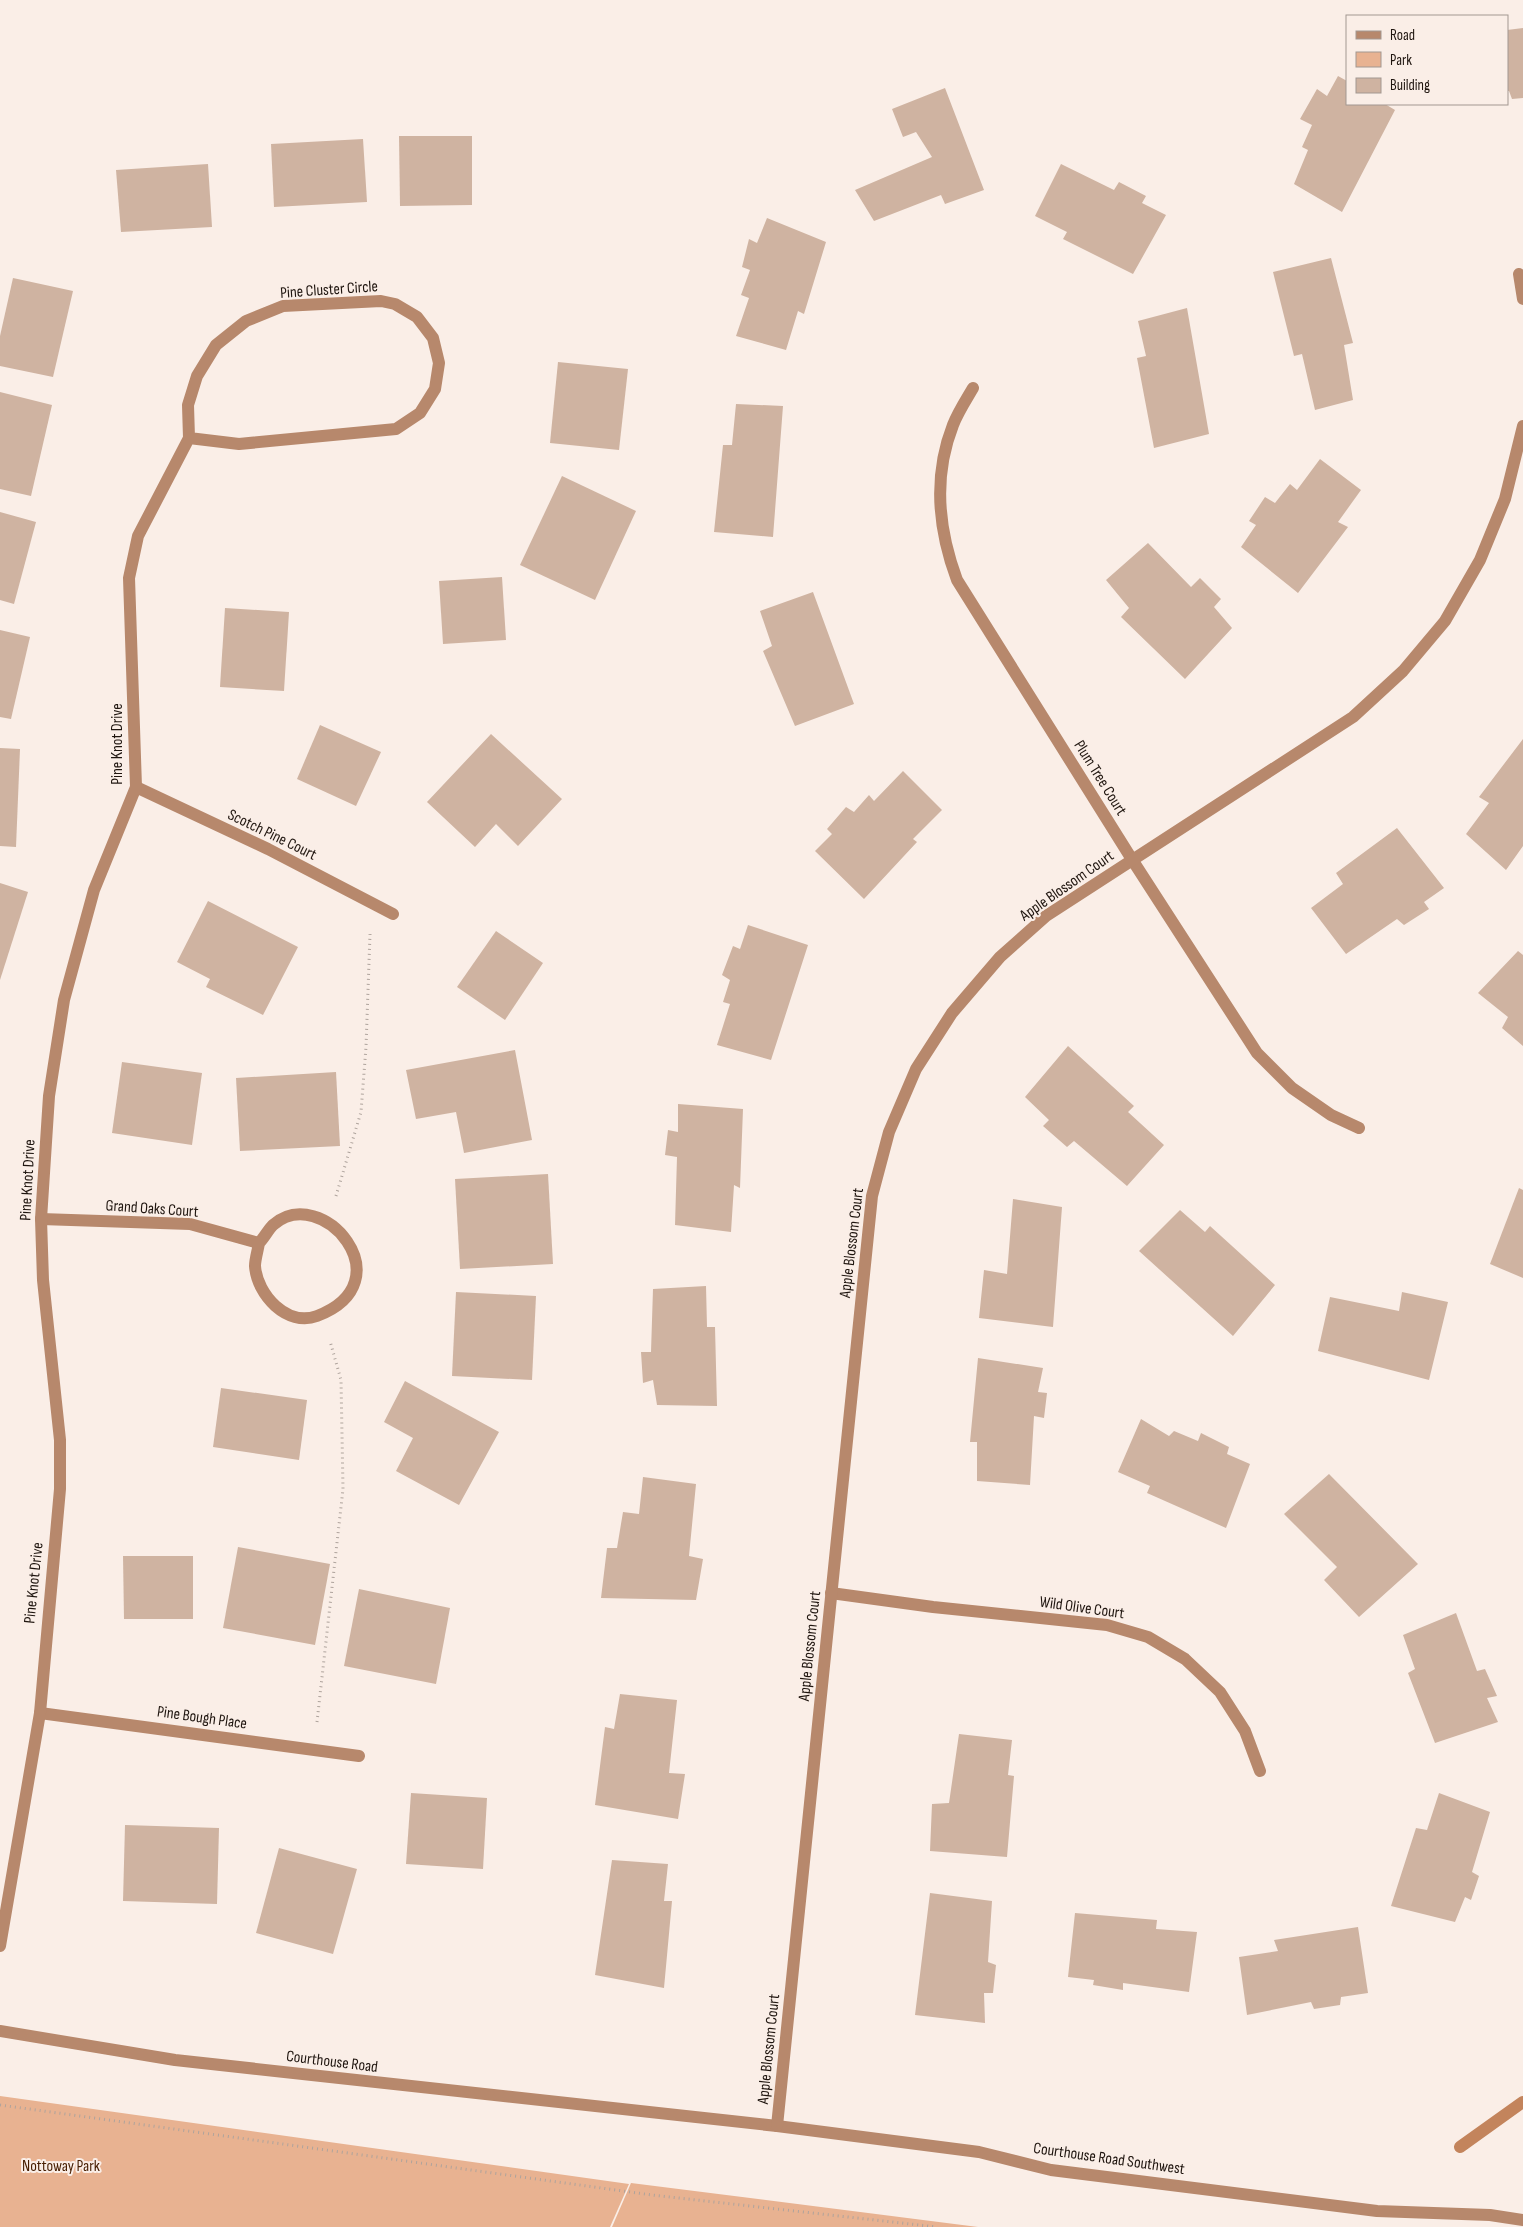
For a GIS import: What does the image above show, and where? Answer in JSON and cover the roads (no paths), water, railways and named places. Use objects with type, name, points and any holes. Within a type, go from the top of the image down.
[{"type":"street","points":[[1519,274],[1523,299]]},
{"type":"street","name":"Pine Cluster Circle","points":[[381,301],[395,304],[416,317],[433,338],[439,363],[435,389],[420,413],[396,429],[239,444],[189,438],[188,406],[197,376],[216,345],[246,321],[283,306],[381,301]]},
{"type":"street","name":"Plum Tree Court","points":[[973,388],[953,425],[941,467],[939,511],[946,552],[957,580],[1133,861],[1257,1053],[1292,1088],[1331,1115],[1359,1128]]},
{"type":"street","name":"Apple Blossom Court","points":[[777,2126],[872,1196],[889,1132],[916,1069],[952,1012],[1000,957],[1046,916],[1353,717],[1403,671],[1445,620],[1480,560],[1505,499],[1523,426]]},
{"type":"street","name":"Pine Knot Drive","points":[[0,1946],[40,1713],[60,1489],[60,1440],[43,1280],[41,1219],[49,1096],[64,1000],[94,890],[136,787],[129,578],[138,536],[189,438]]},
{"type":"street","name":"Scotch Pine Court","points":[[136,787],[268,849],[393,914]]},
{"type":"street","points":[[295,1214],[322,1218],[346,1237],[358,1269],[352,1292],[334,1310],[309,1319],[282,1313],[264,1292],[255,1266],[259,1243],[273,1224],[295,1214]]},
{"type":"street","name":"Grand Oaks Court","points":[[41,1219],[190,1224],[259,1243]]},
{"type":"street","name":"Wild Olive Court","points":[[831,1593],[933,1607],[1107,1625],[1148,1637],[1185,1659],[1220,1692],[1245,1731],[1260,1771]]},
{"type":"street","name":"Pine Bough Place","points":[[40,1713],[359,1756]]},
{"type":"street","name":"Courthouse Road","points":[[0,2031],[175,2060],[661,2114]]},
{"type":"street","name":"Courthouse Road Southwest","points":[[661,2114],[777,2126],[979,2152],[1051,2170],[1377,2210],[1490,2215],[1523,2220]]},
{"type":"waterway","points":[[1460,2147],[1523,2102]]},
{"type":"park label","name":"Nottoway Park","points":[[61,2166]]}]
